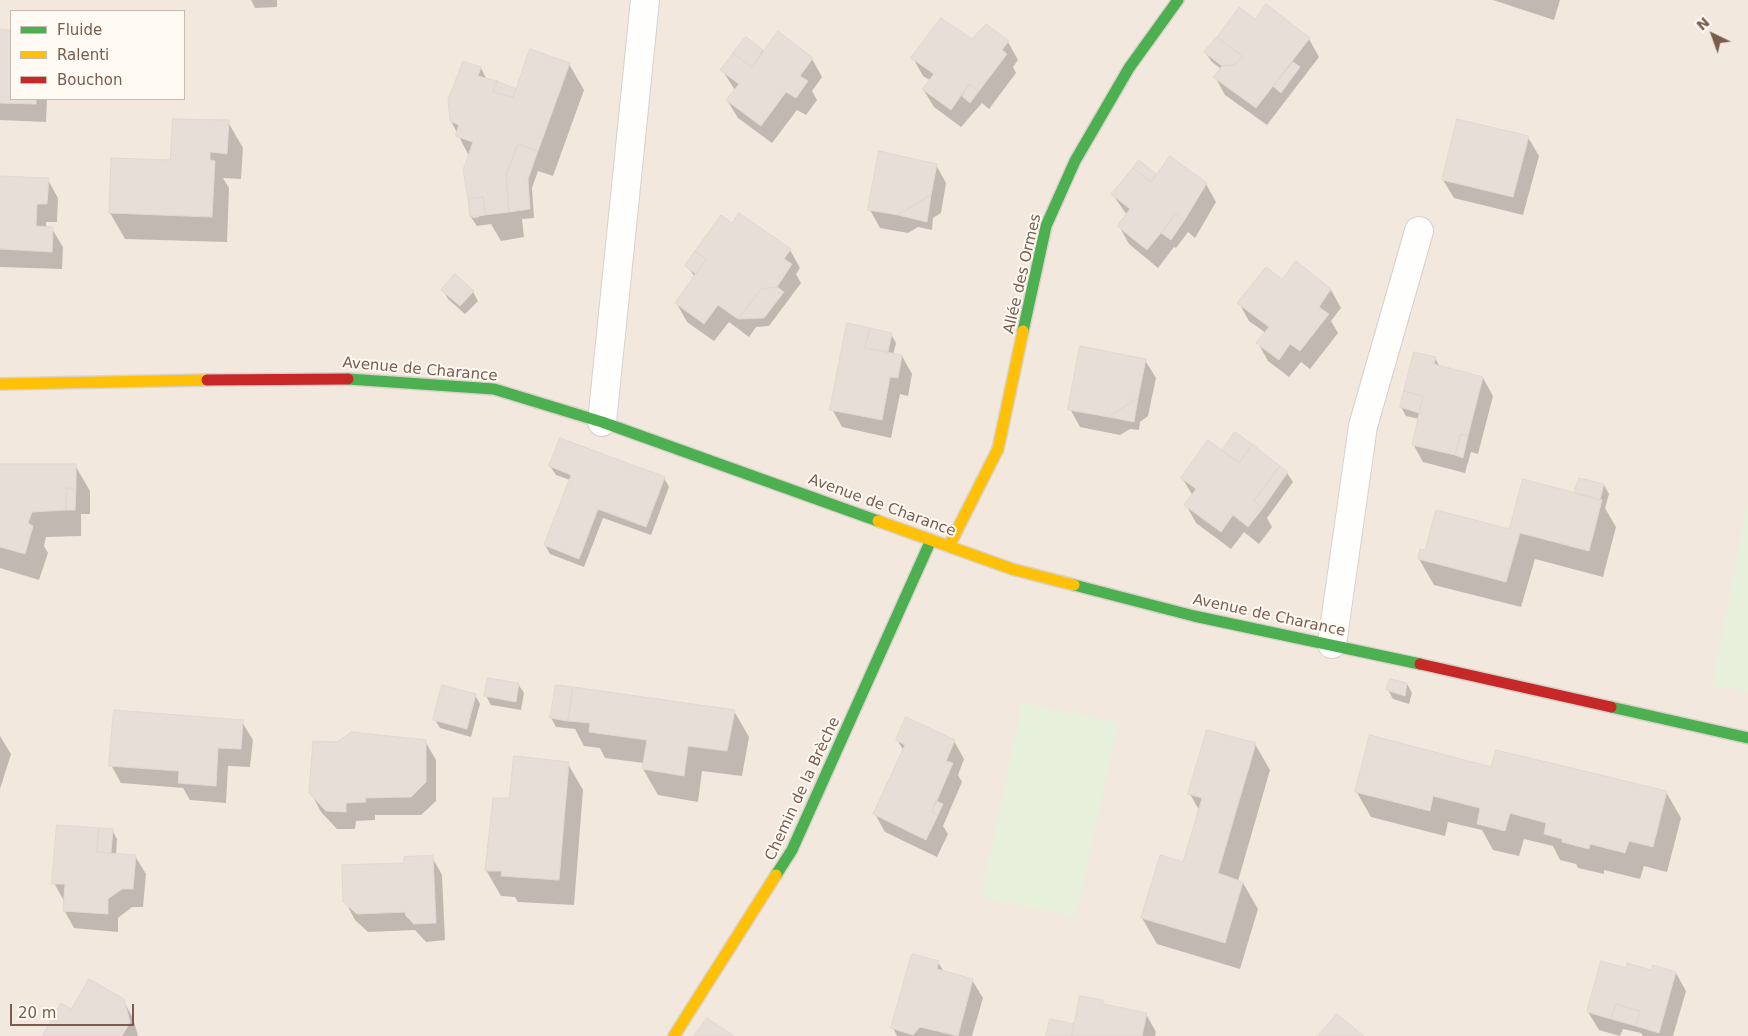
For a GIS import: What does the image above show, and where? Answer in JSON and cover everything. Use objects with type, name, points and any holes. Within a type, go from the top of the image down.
[{"type":"street","points":[[602,422],[645,0]]},
{"type":"street","name":"Allée des Ormes","points":[[949,546],[998,449],[1046,226],[1075,161],[1129,68],[1178,0]]},
{"type":"street","points":[[1332,644],[1363,426],[1419,231]]},
{"type":"street","name":"Avenue de Charance","points":[[0,384],[335,378],[494,389],[602,422],[1012,569],[1175,611],[1332,644],[1748,738]]},
{"type":"street","name":"Chemin de la Brèche","points":[[674,1036],[792,850],[931,540]]},
{"type":"shaded area","points":[[0,0],[1748,0],[1748,1036],[0,1036]]},
{"type":"green space","points":[[1748,499],[1748,692],[1712,685]]},
{"type":"green space","points":[[1022,703],[1118,723],[1076,917],[981,897]]},
{"type":"building","points":[[1266,4],[1310,38],[1256,108],[1213,77],[1222,66],[1234,65],[1242,56],[1217,37],[1239,7],[1255,19]]},
{"type":"building","points":[[941,18],[972,39],[986,24],[1009,41],[1002,50],[1007,54],[979,91],[969,84],[951,110],[922,89],[934,74],[911,58]]},
{"type":"building","points":[[0,29],[10,30],[10,100],[36,100],[36,104],[0,103]]},
{"type":"building","points":[[778,31],[813,58],[800,76],[808,81],[796,98],[786,92],[761,126],[726,100],[739,84],[720,70],[733,53],[752,67]]},
{"type":"building","points":[[746,37],[763,50],[752,67],[733,53]]},
{"type":"building","points":[[1217,37],[1242,56],[1234,65],[1222,66],[1204,52]]},
{"type":"building","points":[[530,49],[570,63],[538,151],[518,144],[506,176],[509,212],[485,215],[483,197],[468,199],[463,170],[473,142],[455,136],[459,125],[450,121],[448,100],[463,61],[481,67],[478,76],[497,81],[493,92],[513,97]]},
{"type":"building","points":[[1293,62],[1300,67],[1281,93],[1273,86]]},
{"type":"building","points":[[497,81],[516,89],[513,97],[493,92]]},
{"type":"building","points":[[969,84],[979,91],[970,103],[962,96]]},
{"type":"building","points":[[173,119],[229,120],[227,154],[210,152],[210,160],[215,161],[212,217],[109,213],[111,158],[170,160]]},
{"type":"building","points":[[1457,119],[1529,136],[1513,197],[1442,180]]},
{"type":"building","points":[[518,144],[538,151],[528,179],[530,209],[509,212],[506,176]]},
{"type":"building","points":[[879,151],[937,164],[931,195],[898,215],[868,210]]},
{"type":"building","points":[[1170,156],[1207,183],[1184,221],[1176,214],[1147,250],[1117,226],[1130,209],[1111,194],[1133,168],[1151,182]]},
{"type":"building","points":[[1139,160],[1156,174],[1151,182],[1133,168]]},
{"type":"building","points":[[0,176],[49,178],[47,204],[37,204],[36,226],[53,227],[52,252],[0,249]]},
{"type":"building","points":[[931,195],[927,222],[898,215]]},
{"type":"building","points":[[483,197],[485,215],[470,217],[468,199]]},
{"type":"building","points":[[739,213],[791,249],[784,259],[792,264],[777,287],[761,289],[738,319],[718,305],[704,324],[675,303],[706,259],[695,251],[721,215],[732,223]]},
{"type":"building","points":[[1176,214],[1184,221],[1171,240],[1161,233]]},
{"type":"building","points":[[695,251],[706,259],[696,274],[685,266]]},
{"type":"building","points":[[1296,261],[1331,289],[1319,307],[1329,314],[1300,351],[1290,344],[1279,360],[1256,343],[1269,327],[1237,303],[1266,267],[1282,279]]},
{"type":"building","points":[[455,274],[474,291],[460,306],[441,290]]},
{"type":"building","points":[[777,287],[784,292],[764,318],[738,319],[761,289]]},
{"type":"building","points":[[847,323],[870,328],[865,348],[902,355],[898,378],[890,377],[882,420],[830,410]]},
{"type":"building","points":[[870,328],[892,333],[888,352],[865,348]]},
{"type":"building","points":[[1080,346],[1146,359],[1138,398],[1109,417],[1068,410]]},
{"type":"building","points":[[1414,352],[1436,357],[1434,364],[1483,377],[1468,436],[1461,434],[1455,455],[1412,445],[1423,396],[1404,391]]},
{"type":"building","points":[[1404,391],[1423,396],[1419,413],[1400,407]]},
{"type":"building","points":[[1138,398],[1134,422],[1109,417]]},
{"type":"building","points":[[1235,432],[1252,444],[1239,463],[1222,450]]},
{"type":"building","points":[[1461,434],[1468,436],[1463,458],[1455,455]]},
{"type":"building","points":[[560,438],[665,477],[646,527],[598,509],[579,559],[544,545],[571,475],[549,466]]},
{"type":"building","points":[[1208,440],[1239,463],[1252,444],[1280,466],[1254,501],[1263,508],[1248,527],[1233,515],[1221,532],[1184,505],[1196,489],[1181,478]]},
{"type":"building","points":[[0,464],[76,464],[76,488],[67,488],[66,510],[32,512],[28,523],[33,526],[25,554],[0,547]]},
{"type":"building","points":[[1280,466],[1288,472],[1263,508],[1254,501]]},
{"type":"building","points":[[1579,478],[1604,484],[1600,500],[1574,493]]},
{"type":"building","points":[[1523,479],[1602,500],[1589,551],[1520,533],[1506,582],[1418,559],[1420,549],[1425,550],[1436,510],[1509,529]]},
{"type":"building","points":[[67,488],[76,488],[75,510],[66,510]]},
{"type":"building","points":[[488,678],[519,683],[516,702],[484,696]]},
{"type":"building","points":[[1390,679],[1407,683],[1405,696],[1386,690]]},
{"type":"building","points":[[442,685],[476,694],[467,729],[433,720]]},
{"type":"building","points":[[556,685],[573,687],[568,721],[550,718]]},
{"type":"building","points":[[573,687],[735,710],[727,751],[688,746],[684,776],[642,769],[647,740],[589,732],[590,723],[568,721]]},
{"type":"building","points":[[114,710],[243,720],[241,749],[218,748],[216,786],[178,783],[179,771],[109,766]]},
{"type":"building","points":[[906,717],[955,740],[946,761],[953,763],[932,812],[938,815],[926,840],[873,814],[905,745],[896,740]]},
{"type":"building","points":[[1207,730],[1256,743],[1218,873],[1243,882],[1225,943],[1141,918],[1160,855],[1183,862],[1202,798],[1188,794]]},
{"type":"building","points":[[352,732],[426,740],[426,782],[411,797],[365,798],[366,802],[346,803],[346,812],[326,811],[309,793],[313,741],[337,742]]},
{"type":"building","points":[[1370,735],[1491,767],[1496,750],[1667,791],[1653,847],[1629,841],[1625,853],[1590,844],[1589,849],[1562,842],[1562,839],[1544,834],[1546,823],[1510,813],[1505,831],[1477,824],[1480,808],[1433,796],[1430,811],[1355,792]]},
{"type":"building","points":[[514,756],[569,762],[559,880],[501,876],[502,871],[485,871],[493,798],[509,798]]},
{"type":"building","points":[[936,801],[943,804],[938,815],[932,812]]},
{"type":"building","points":[[57,825],[99,828],[97,852],[136,855],[133,889],[122,889],[108,899],[108,914],[63,911],[65,884],[52,884]]},
{"type":"building","points":[[99,828],[113,829],[111,853],[97,852]]},
{"type":"building","points":[[433,856],[436,923],[414,924],[406,916],[405,912],[357,914],[343,902],[342,865],[404,863],[404,857]]},
{"type":"building","points":[[912,954],[939,961],[937,969],[973,979],[958,1036],[920,1027],[913,1035],[891,1028]]},
{"type":"building","points":[[1601,961],[1626,968],[1627,963],[1651,970],[1653,965],[1676,972],[1659,1033],[1636,1026],[1640,1011],[1616,1004],[1611,1019],[1587,1012]]},
{"type":"building","points":[[89,979],[124,999],[130,1022],[122,1036],[42,1036],[61,1003],[71,1009]]},
{"type":"building","points":[[1080,996],[1103,1000],[1103,1004],[1147,1013],[1142,1036],[1072,1036]]},
{"type":"building","points":[[1616,1004],[1640,1011],[1636,1026],[1611,1019]]},
{"type":"building","points":[[1337,1014],[1364,1036],[1318,1036]]},
{"type":"building","points":[[707,1018],[734,1036],[694,1036]]},
{"type":"building","points":[[1050,1019],[1074,1024],[1072,1036],[1046,1036]]},
{"type":"traffic: fast","points":[[1023,331],[1046,226],[1075,161],[1129,68],[1178,0]]},
{"type":"traffic: fast","points":[[348,379],[494,389],[602,422],[878,521]]},
{"type":"traffic: fast","points":[[776,875],[792,850],[931,540]]},
{"type":"traffic: fast","points":[[1074,585],[1194,616],[1420,664]]},
{"type":"traffic: fast","points":[[1611,707],[1748,738]]},
{"type":"traffic: slow","points":[[949,546],[998,449],[1023,331]]},
{"type":"traffic: slow","points":[[0,384],[207,380]]},
{"type":"traffic: slow","points":[[878,521],[1012,569],[1074,585]]},
{"type":"traffic: slow","points":[[674,1036],[776,875]]},
{"type":"traffic: jam","points":[[207,380],[348,379]]},
{"type":"traffic: jam","points":[[1420,664],[1611,707]]}]
